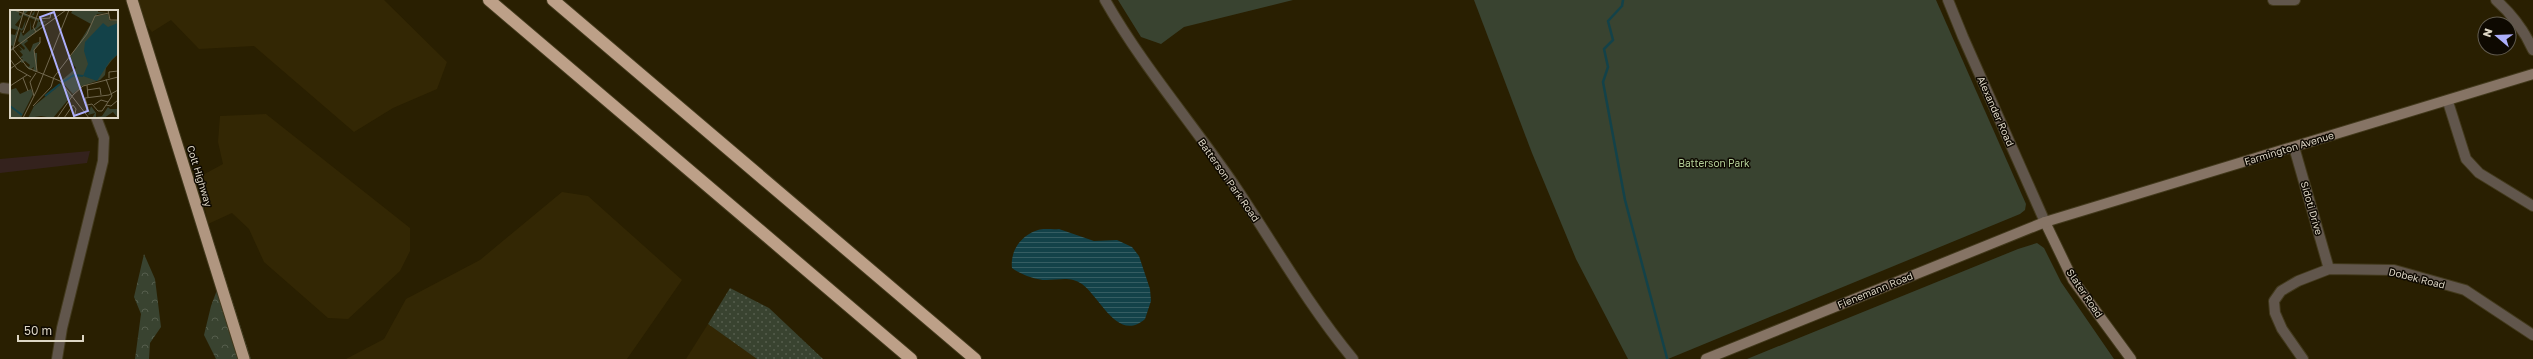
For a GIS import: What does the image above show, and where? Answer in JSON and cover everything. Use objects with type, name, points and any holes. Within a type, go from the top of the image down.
[{"type":"highway","name":"Colt Highway","points":[[132,0],[244,359]]},
{"type":"highway","points":[[489,0],[911,359]]},
{"type":"highway","points":[[553,0],[975,359]]},
{"type":"main road","name":"Farmington Avenue","points":[[2045,222],[2448,102],[2533,74]]},
{"type":"main road","name":"Fienemann Road","points":[[1706,359],[2045,222]]},
{"type":"main road","name":"Slater Road","points":[[2045,222],[2074,280],[2130,359]]},
{"type":"street","name":"Batterson Park Road","points":[[1105,0],[1129,40],[1237,189],[1304,294],[1353,359]]},
{"type":"street","name":"Alexander Road","points":[[1948,0],[2045,222]]},
{"type":"street","points":[[2273,0],[2295,0]]},
{"type":"street","points":[[2496,0],[2509,11],[2524,31],[2533,50]]},
{"type":"street","points":[[2448,102],[2466,159],[2479,173],[2533,206]]},
{"type":"street","points":[[57,359],[83,238],[105,148],[102,128],[97,118]]},
{"type":"street","name":"Sidoti Drive","points":[[2294,147],[2329,269]]},
{"type":"street","name":"Dobek Road","points":[[2303,359],[2282,329],[2275,313],[2274,301],[2281,291],[2298,281],[2329,269],[2394,270],[2465,290],[2533,335]]},
{"type":"shaded area","points":[[132,0],[384,0],[447,62],[437,89],[393,108],[354,132],[254,46],[199,49],[171,20],[152,32],[135,10]]},
{"type":"shaded area","points":[[266,114],[410,228],[410,251],[400,271],[348,319],[328,318],[264,262],[249,229],[232,213],[208,224],[199,177],[223,164],[218,142],[220,116]]},
{"type":"shaded area","points":[[90,151],[87,163],[0,173],[0,159]]},
{"type":"shaded area","points":[[562,192],[588,196],[682,280],[627,359],[346,359],[384,339],[406,299],[480,260]]},
{"type":"shaded area","points":[[708,324],[757,359],[686,359]]},
{"type":"green space","points":[[1118,0],[1293,0],[1184,27],[1161,44],[1141,37]]},
{"type":"green space","name":"Batterson Park","points":[[1474,0],[1936,0],[2026,204],[2025,210],[2020,214],[1668,359],[1628,359],[1576,259],[1532,153]]},
{"type":"green space","points":[[208,224],[251,359],[216,359],[204,335],[211,306],[220,282],[203,227]]},
{"type":"green space","points":[[2037,243],[2044,248],[2061,282],[2114,359],[1747,359],[2018,249]]},
{"type":"green space","points":[[144,254],[155,279],[161,327],[150,343],[149,359],[135,359],[141,314],[134,297]]},
{"type":"green space","points":[[730,288],[769,308],[823,359],[757,359],[708,324]]},
{"type":"water","points":[[1040,229],[1059,229],[1094,241],[1117,240],[1132,247],[1139,256],[1150,289],[1151,301],[1145,319],[1135,325],[1126,325],[1118,322],[1082,284],[1069,279],[1046,280],[1033,278],[1012,268],[1015,250],[1018,244],[1026,236]]},
{"type":"waterway","points":[[1623,0],[1622,6],[1608,21],[1613,40],[1604,49],[1608,67],[1603,82],[1625,200],[1667,358]]}]
